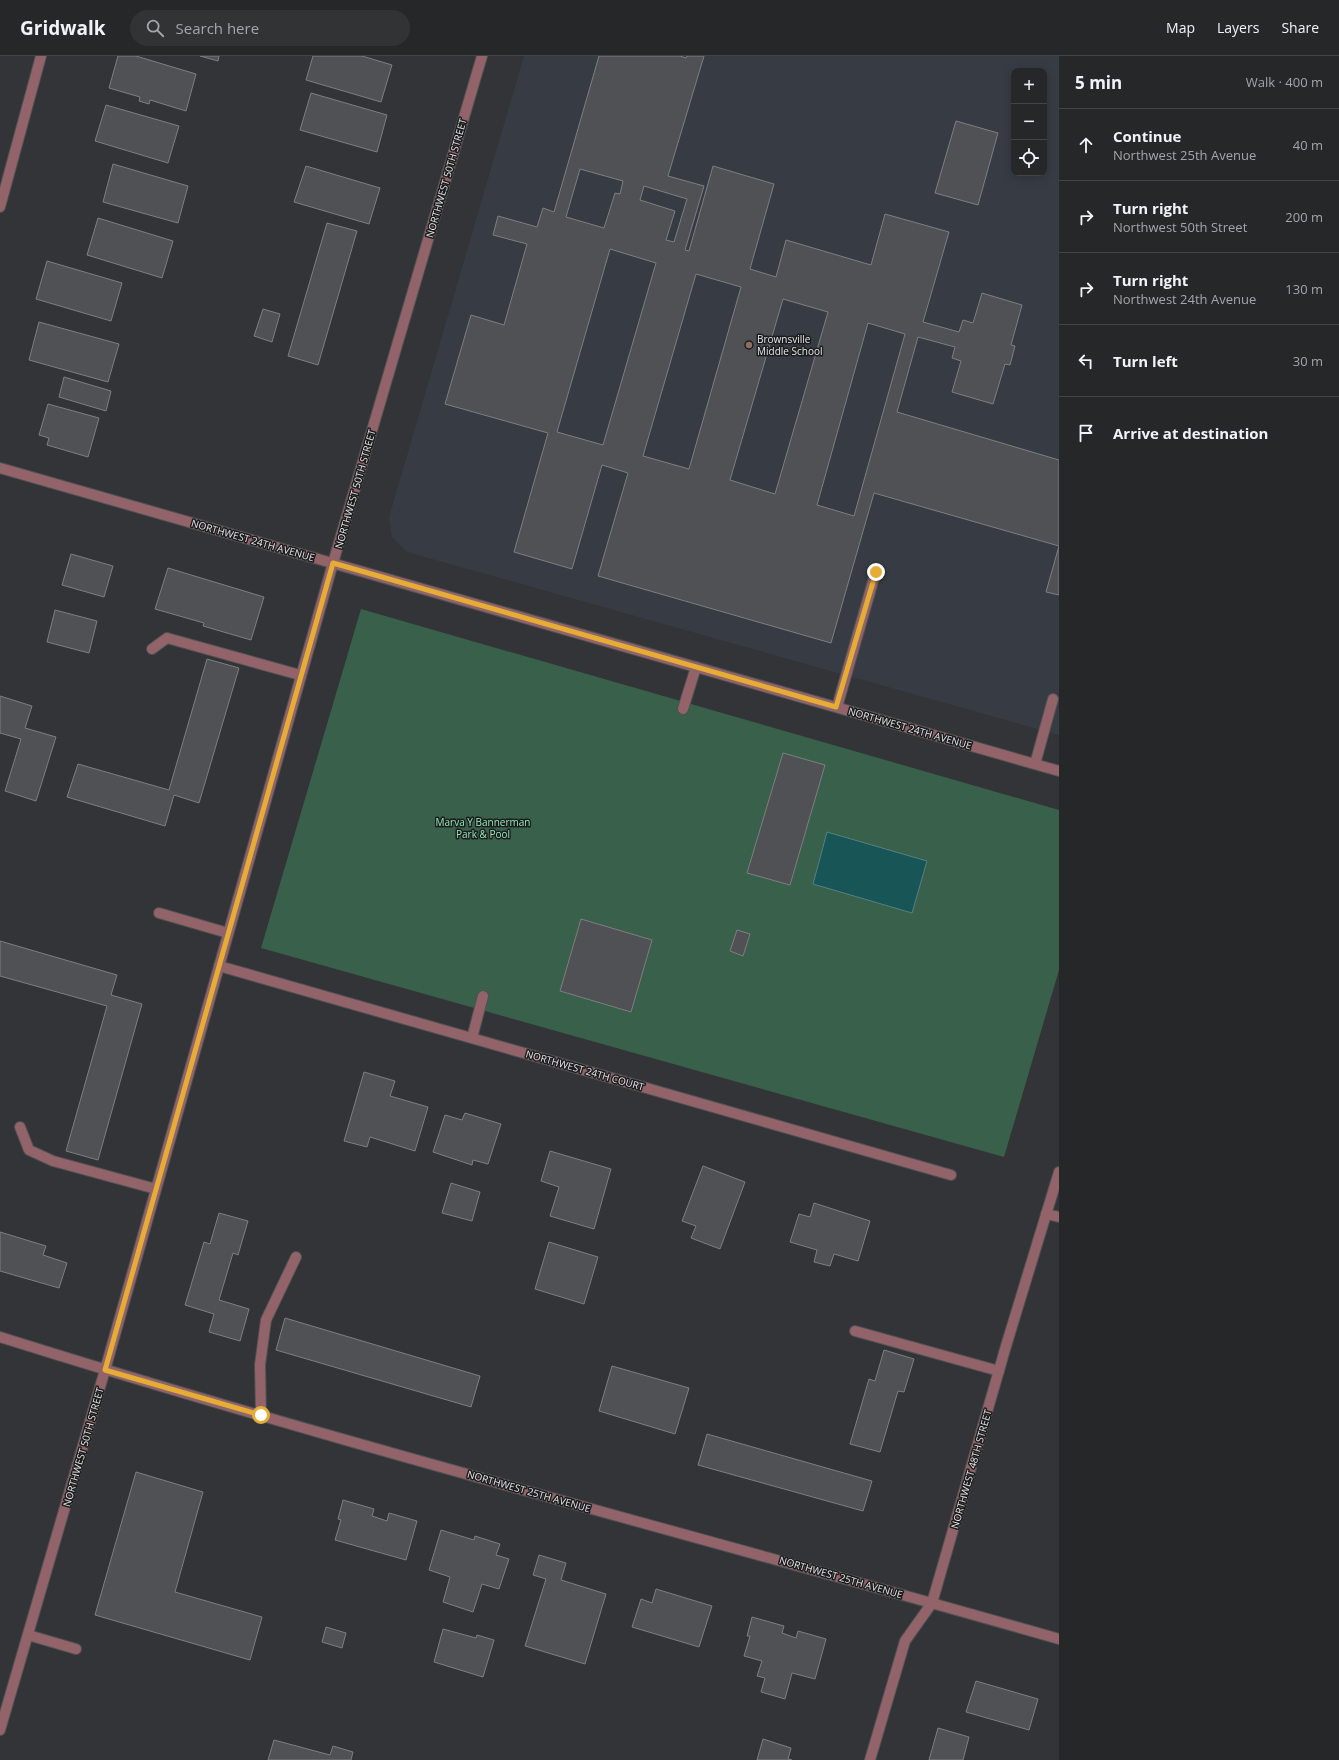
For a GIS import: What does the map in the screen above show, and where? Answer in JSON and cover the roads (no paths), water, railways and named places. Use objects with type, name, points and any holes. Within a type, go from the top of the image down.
[{"type":"street","points":[[0,207],[41,56]]},
{"type":"street","name":"NORTHWEST 50TH STREET","points":[[0,1730],[105,1370],[300,675],[482,56]]},
{"type":"street","name":"NORTHWEST 24TH AVENUE","points":[[0,468],[1059,771]]},
{"type":"street","points":[[836,707],[876,572]]},
{"type":"street","points":[[152,649],[167,638],[300,675]]},
{"type":"street","points":[[683,709],[696,667]]},
{"type":"street","points":[[1035,764],[1053,699]]},
{"type":"street","points":[[159,913],[228,933]]},
{"type":"street","name":"NORTHWEST 24TH COURT","points":[[219,966],[951,1175]]},
{"type":"street","points":[[472,1038],[483,996]]},
{"type":"street","points":[[20,1127],[29,1150],[53,1161],[156,1189]]},
{"type":"street","name":"NORTHWEST 48TH STREET","points":[[870,1760],[905,1641],[932,1603],[1046,1214],[1057,1189],[1059,1172]]},
{"type":"street","points":[[1046,1214],[1059,1217]]},
{"type":"street","points":[[261,1415],[260,1365],[266,1320],[296,1257]]},
{"type":"street","points":[[855,1331],[999,1371]]},
{"type":"street","name":"NORTHWEST 25TH AVENUE","points":[[0,1337],[105,1370],[261,1415],[1059,1639]]},
{"type":"street","points":[[28,1635],[76,1648]]},
{"type":"water","points":[[827,832],[927,861],[912,913],[813,884]]},
{"type":"place","name":"Brownsville Middle School","points":[[749,345]]},
{"type":"park label","name":"Marva Y Bannerman Park & Pool","points":[[483,828]]}]
